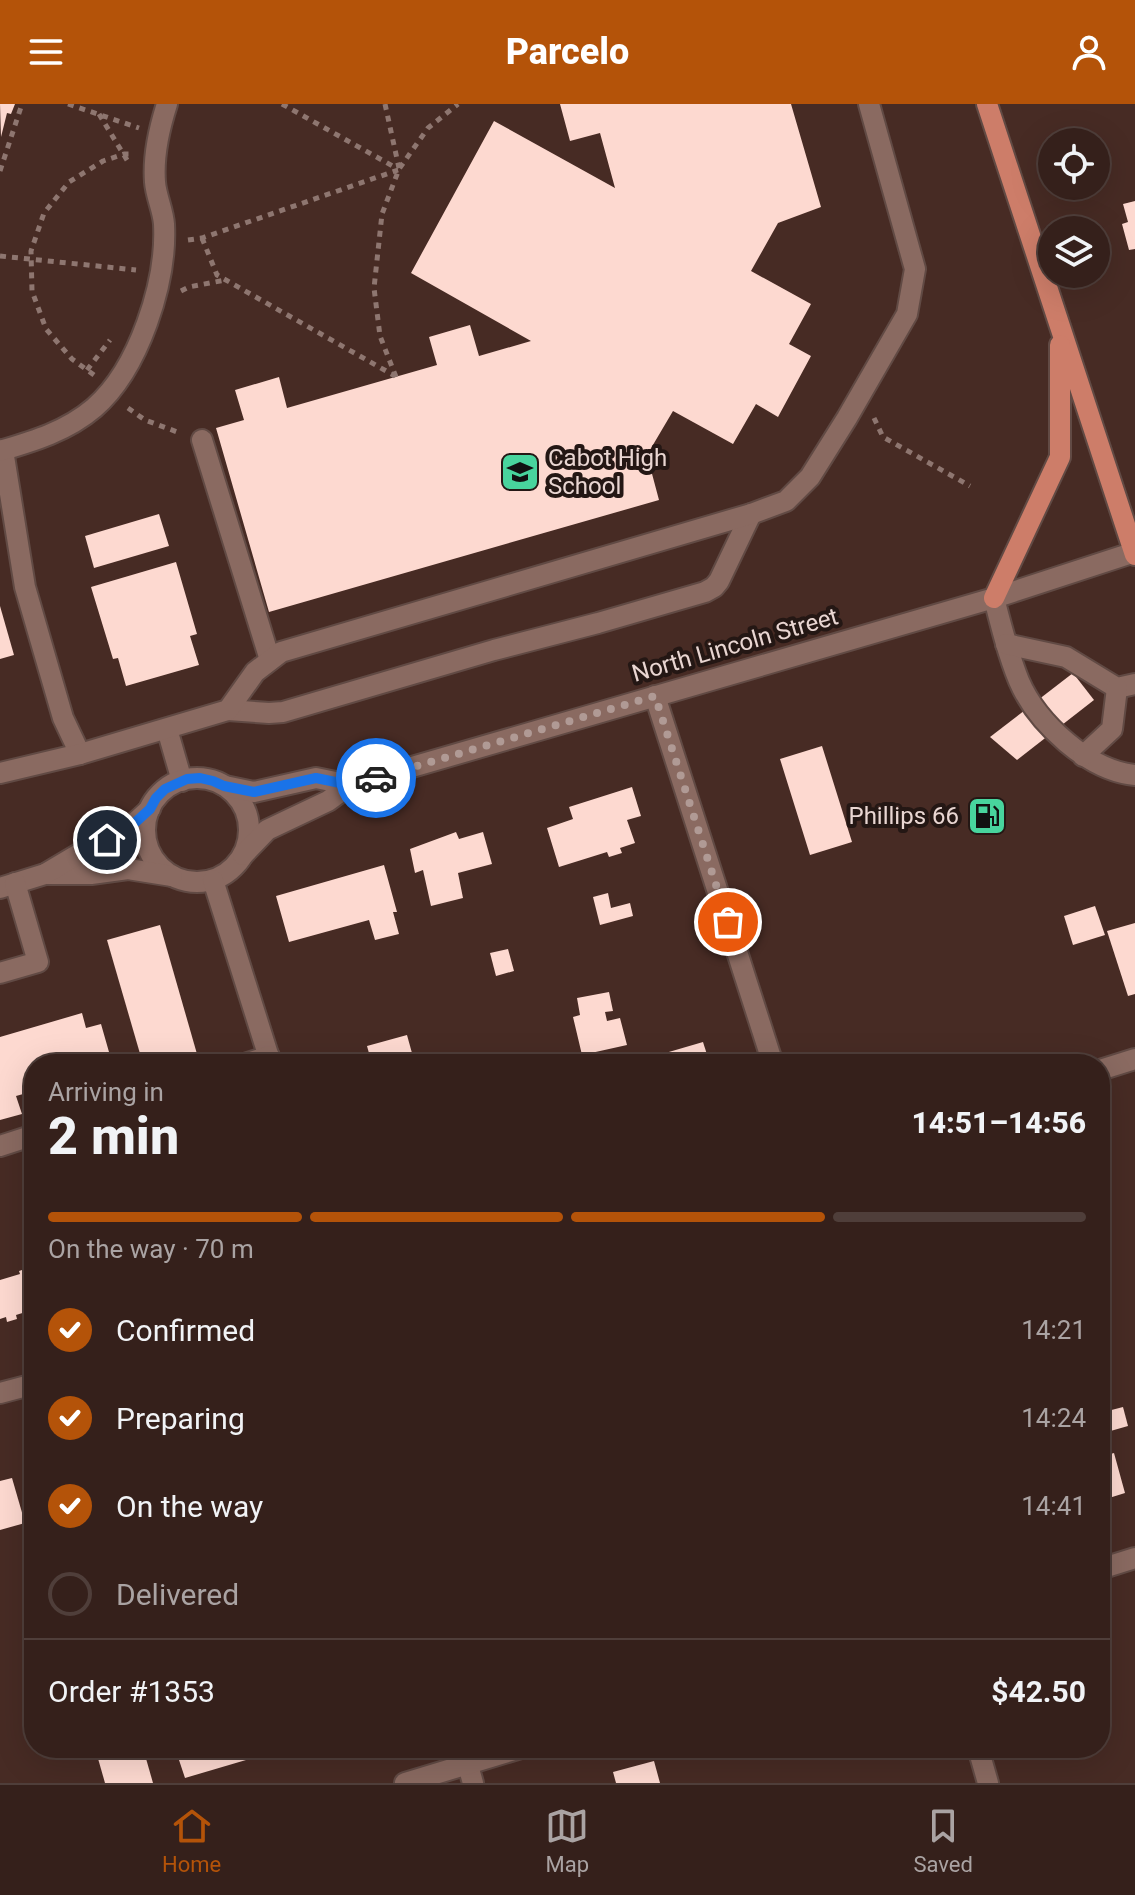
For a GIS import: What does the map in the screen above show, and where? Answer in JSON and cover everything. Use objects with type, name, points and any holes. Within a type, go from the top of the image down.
[{"type":"main road","points":[[987,104],[1135,553]]},
{"type":"main road","points":[[994,598],[1060,457],[1060,325]]},
{"type":"street","points":[[80,754],[63,718],[25,587],[2,450],[52,435],[94,407],[127,369],[147,323],[161,274],[164,223],[155,182],[157,143],[167,104]]},
{"type":"street","points":[[228,710],[255,672],[281,652],[751,514],[786,501],[810,477],[907,314],[915,269],[869,104]]},
{"type":"street","points":[[202,440],[270,660]]},
{"type":"street","points":[[0,773],[80,754],[228,710],[283,712],[705,592],[719,581],[751,514]]},
{"type":"street","name":"North Lincoln Street","points":[[213,880],[235,866],[267,830],[328,801],[350,785],[994,598],[1135,553]]},
{"type":"street","points":[[994,598],[1020,684],[1047,724],[1083,756],[1123,774],[1135,775]]},
{"type":"street","points":[[1006,644],[1066,657],[1126,686],[1112,729],[1083,756]]},
{"type":"street","points":[[655,696],[770,1054]]},
{"type":"street","points":[[167,729],[182,781],[165,789],[156,798],[146,821],[146,834],[154,858],[173,876]]},
{"type":"street","name":"North Lincoln Street","points":[[182,781],[200,778],[254,792],[316,778],[350,785]]},
{"type":"street","points":[[224,786],[234,793],[247,816],[248,843],[243,855]]},
{"type":"street","points":[[0,973],[38,962],[7,885],[45,874],[127,830],[150,809]]},
{"type":"street","points":[[45,874],[91,874],[128,869],[199,882],[213,880],[268,1054]]},
{"type":"street","points":[[1110,1067],[1135,1059]]},
{"type":"street","points":[[0,1146],[24,1138]]},
{"type":"street","points":[[0,1393],[24,1387]]},
{"type":"street","points":[[1110,1566],[1135,1558]]},
{"type":"street","points":[[405,1783],[490,1758]]},
{"type":"street","points":[[981,1758],[988,1783]]},
{"type":"path","points":[[0,171],[22,104]]},
{"type":"path","points":[[68,104],[157,143]]},
{"type":"path","points":[[282,104],[399,169]]},
{"type":"path","points":[[385,104],[399,169]]},
{"type":"path","points":[[202,238],[217,275],[396,377],[380,336],[374,288],[382,214],[399,169],[428,128],[458,104]]},
{"type":"path","points":[[157,143],[103,161],[69,182],[44,213],[31,251],[32,291],[46,329],[72,359],[145,420],[202,440]]},
{"type":"path","points":[[164,223],[176,237],[194,241],[399,169]]},
{"type":"path","points":[[0,256],[104,265],[161,274]]},
{"type":"path","points":[[856,402],[871,411],[883,437],[970,486]]},
{"type":"building","points":[[0,104],[15,104],[11,114],[7,113],[1,137]]},
{"type":"building","points":[[560,104],[791,104],[821,207],[778,223],[751,271],[811,304],[789,344],[811,356],[778,417],[756,404],[733,444],[673,411],[647,455],[659,500],[269,612],[216,428],[244,420],[235,390],[279,377],[287,408],[437,365],[429,337],[470,325],[479,356],[531,341],[411,273],[494,121],[615,188],[600,133],[570,141]]},
{"type":"building","points":[[1135,201],[1135,249],[1129,250],[1122,224],[1128,222],[1123,204]]},
{"type":"building","points":[[159,514],[169,546],[94,568],[85,536]]},
{"type":"building","points":[[176,562],[197,634],[190,636],[199,665],[126,686],[118,658],[113,659],[91,587]]},
{"type":"building","points":[[0,606],[14,655],[0,659]]},
{"type":"building","points":[[1073,673],[1094,700],[1017,760],[990,737]]},
{"type":"building","points":[[822,746],[852,842],[810,855],[780,759]]},
{"type":"building","points":[[632,787],[641,816],[627,820],[635,843],[620,848],[622,853],[609,857],[607,852],[559,867],[547,828],[573,819],[569,807]]},
{"type":"building","points":[[456,832],[459,839],[483,832],[492,864],[458,873],[463,898],[431,906],[423,870],[415,873],[410,849]]},
{"type":"building","points":[[384,865],[397,912],[393,912],[399,934],[375,940],[369,920],[289,942],[276,896]]},
{"type":"building","points":[[608,893],[611,908],[630,903],[633,916],[600,925],[593,897]]},
{"type":"building","points":[[1095,906],[1105,935],[1073,945],[1064,916]]},
{"type":"building","points":[[1135,923],[1135,994],[1128,996],[1107,931]]},
{"type":"building","points":[[160,925],[197,1054],[140,1054],[107,940]]},
{"type":"building","points":[[508,949],[514,971],[496,976],[490,953]]},
{"type":"building","points":[[609,992],[613,1011],[605,1012],[607,1021],[620,1018],[627,1045],[582,1054],[573,1017],[580,1015],[577,998]]},
{"type":"building","points":[[82,1013],[86,1028],[101,1024],[109,1052],[24,1054],[24,1094],[16,1096],[22,1114],[0,1120],[0,1037]]},
{"type":"building","points":[[407,1035],[412,1054],[369,1054],[367,1046]]},
{"type":"building","points":[[703,1042],[707,1054],[662,1054]]},
{"type":"building","points":[[24,1269],[24,1312],[7,1322],[6,1317],[0,1319],[0,1280],[20,1274],[19,1271]]},
{"type":"building","points":[[1123,1407],[1128,1426],[1110,1431],[1110,1410]]},
{"type":"building","points":[[1114,1453],[1125,1493],[1110,1498],[1110,1454]]},
{"type":"building","points":[[12,1478],[24,1523],[0,1530],[0,1481]]},
{"type":"building","points":[[98,1758],[146,1758],[153,1783],[105,1783]]},
{"type":"building","points":[[178,1758],[246,1758],[246,1760],[185,1778]]},
{"type":"building","points":[[654,1761],[660,1783],[616,1783],[613,1772]]},
{"type":"way so far","points":[[376,778],[655,696],[728,922]]},
{"type":"place","name":"Cabot High School","points":[[520,472]]},
{"type":"place","name":"Phillips 66","points":[[987,816]]},
{"type":"route","points":[[107,840],[127,830],[150,809],[165,789],[187,779],[200,778],[254,792],[316,778],[350,785],[376,778]]}]
